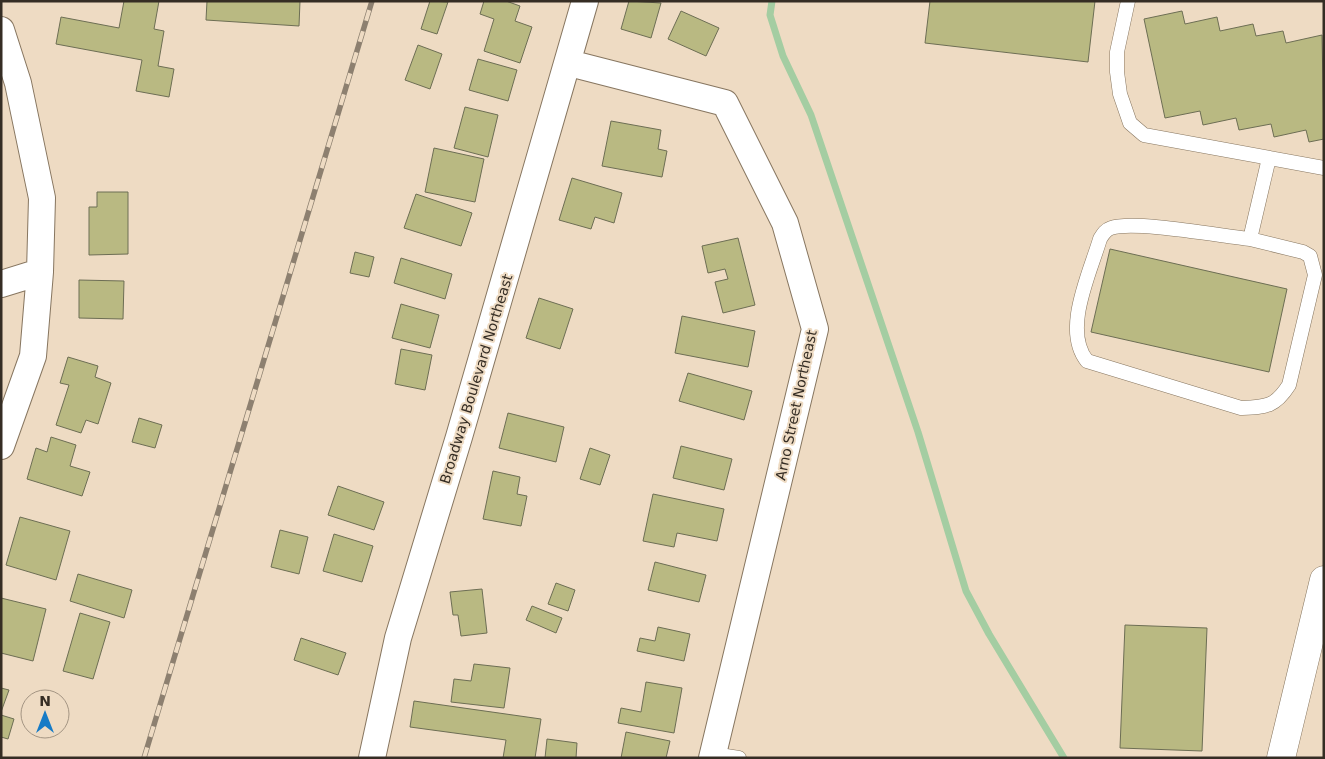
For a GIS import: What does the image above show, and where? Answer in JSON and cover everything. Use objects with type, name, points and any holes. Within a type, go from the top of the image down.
[{"type":"street","name":"Broadway Boulevard Northeast","points":[[372,758],[398,638],[586,1]]},
{"type":"street","points":[[1,30],[18,83],[42,198],[40,272],[33,356],[1,446]]},
{"type":"street","name":"Arno Street Northeast","points":[[569,63],[725,103],[785,223],[815,329],[713,756]]},
{"type":"street","points":[[1,284],[40,272]]},
{"type":"street","points":[[1281,758],[1320,609],[1324,580]]},
{"type":"lane","points":[[1128,1],[1117,52],[1117,72],[1120,94],[1130,123],[1144,135],[1324,168]]},
{"type":"lane","points":[[1250,239],[1269,158]]},
{"type":"lane","points":[[1139,226],[1250,239],[1303,252],[1310,256],[1314,266],[1314,275],[1289,385],[1281,397],[1267,407],[1241,408],[1087,360],[1079,351],[1076,336],[1077,315],[1100,239],[1106,230],[1113,227],[1139,226]]},
{"type":"lane","points":[[713,756],[739,758]]},
{"type":"building","points":[[124,1],[159,1],[154,29],[164,31],[158,66],[174,69],[169,97],[136,91],[142,60],[56,44],[61,17],[119,28]]},
{"type":"building","points":[[207,1],[300,1],[299,26],[206,20]]},
{"type":"building","points":[[430,1],[448,2],[437,34],[421,29]]},
{"type":"building","points":[[484,1],[506,1],[520,6],[515,21],[532,27],[520,63],[484,51],[494,19],[480,14]]},
{"type":"building","points":[[629,1],[661,3],[651,38],[621,29]]},
{"type":"building","points":[[930,1],[1095,1],[1088,62],[925,43]]},
{"type":"building","points":[[681,11],[719,28],[706,56],[668,39]]},
{"type":"building","points":[[1182,11],[1185,24],[1217,17],[1220,31],[1253,24],[1256,36],[1283,31],[1286,43],[1322,35],[1324,139],[1309,142],[1306,130],[1274,137],[1271,124],[1239,130],[1236,118],[1203,125],[1200,111],[1165,118],[1144,19]]},
{"type":"building","points":[[418,45],[442,54],[430,89],[405,80]]},
{"type":"building","points":[[478,59],[517,70],[508,101],[469,90]]},
{"type":"building","points":[[465,107],[498,115],[488,157],[454,148]]},
{"type":"building","points":[[611,121],[661,130],[658,149],[667,151],[662,177],[602,166]]},
{"type":"building","points":[[434,148],[484,159],[475,202],[425,192]]},
{"type":"building","points":[[572,178],[622,193],[614,223],[595,217],[591,229],[559,220]]},
{"type":"building","points":[[97,192],[128,192],[128,254],[89,255],[89,207],[97,207]]},
{"type":"building","points":[[416,194],[472,213],[461,246],[404,228]]},
{"type":"building","points":[[738,238],[755,305],[723,313],[715,282],[728,279],[725,269],[708,273],[702,246]]},
{"type":"building","points":[[1110,249],[1287,289],[1269,372],[1091,332]]},
{"type":"building","points":[[355,252],[374,257],[369,277],[350,273]]},
{"type":"building","points":[[401,258],[452,274],[445,299],[394,283]]},
{"type":"building","points":[[79,280],[124,281],[123,319],[79,318]]},
{"type":"building","points":[[539,298],[573,309],[560,349],[526,338]]},
{"type":"building","points":[[401,304],[439,315],[430,348],[392,338]]},
{"type":"building","points":[[682,316],[755,331],[748,367],[675,353]]},
{"type":"building","points":[[401,349],[432,355],[425,390],[395,384]]},
{"type":"building","points":[[68,357],[98,366],[95,377],[111,383],[98,424],[86,420],[81,433],[56,425],[69,385],[60,383]]},
{"type":"building","points":[[688,373],[752,391],[744,420],[679,401]]},
{"type":"building","points":[[508,413],[564,427],[556,462],[499,448]]},
{"type":"building","points":[[139,418],[162,425],[155,448],[132,442]]},
{"type":"building","points":[[51,437],[76,445],[70,466],[90,472],[82,496],[27,479],[36,448],[47,452]]},
{"type":"building","points":[[681,446],[732,459],[724,490],[673,478]]},
{"type":"building","points":[[590,448],[610,455],[600,485],[580,479]]},
{"type":"building","points":[[493,471],[520,477],[517,494],[527,496],[521,526],[483,519]]},
{"type":"building","points":[[338,486],[384,502],[374,530],[328,515]]},
{"type":"building","points":[[653,494],[724,509],[717,541],[677,533],[674,547],[643,541]]},
{"type":"building","points":[[20,517],[70,531],[56,580],[6,565]]},
{"type":"building","points":[[280,530],[308,537],[299,574],[271,567]]},
{"type":"building","points":[[334,534],[373,546],[362,582],[323,571]]},
{"type":"building","points":[[655,562],[706,575],[699,602],[648,590]]},
{"type":"building","points":[[78,574],[132,590],[124,618],[70,601]]},
{"type":"building","points":[[556,583],[575,590],[568,611],[548,604]]},
{"type":"building","points":[[482,589],[487,633],[461,636],[458,615],[453,615],[450,592]]},
{"type":"building","points":[[1,598],[46,609],[33,661],[1,653]]},
{"type":"building","points":[[532,606],[562,618],[556,633],[526,620]]},
{"type":"building","points":[[80,613],[110,622],[93,679],[63,671]]},
{"type":"building","points":[[1125,625],[1207,628],[1202,751],[1120,748]]},
{"type":"building","points":[[658,627],[690,634],[684,661],[637,651],[640,638],[655,641]]},
{"type":"building","points":[[301,638],[346,653],[338,675],[294,660]]},
{"type":"building","points":[[474,664],[510,668],[504,708],[451,702],[454,679],[471,681]]},
{"type":"building","points":[[646,682],[682,688],[674,733],[618,723],[621,708],[641,712]]},
{"type":"building","points":[[1,688],[9,690],[1,712]]},
{"type":"building","points":[[414,701],[541,719],[535,758],[503,758],[506,740],[410,727]]},
{"type":"building","points":[[1,715],[14,719],[8,739],[1,737]]},
{"type":"building","points":[[626,732],[670,741],[666,758],[621,758]]},
{"type":"building","points":[[547,739],[577,743],[576,758],[545,758]]},
{"type":"waterway","points":[[772,1],[770,15],[783,56],[811,115],[918,432],[966,591],[989,634],[1064,758]]},
{"type":"railway","points":[[144,758],[372,1]]}]
